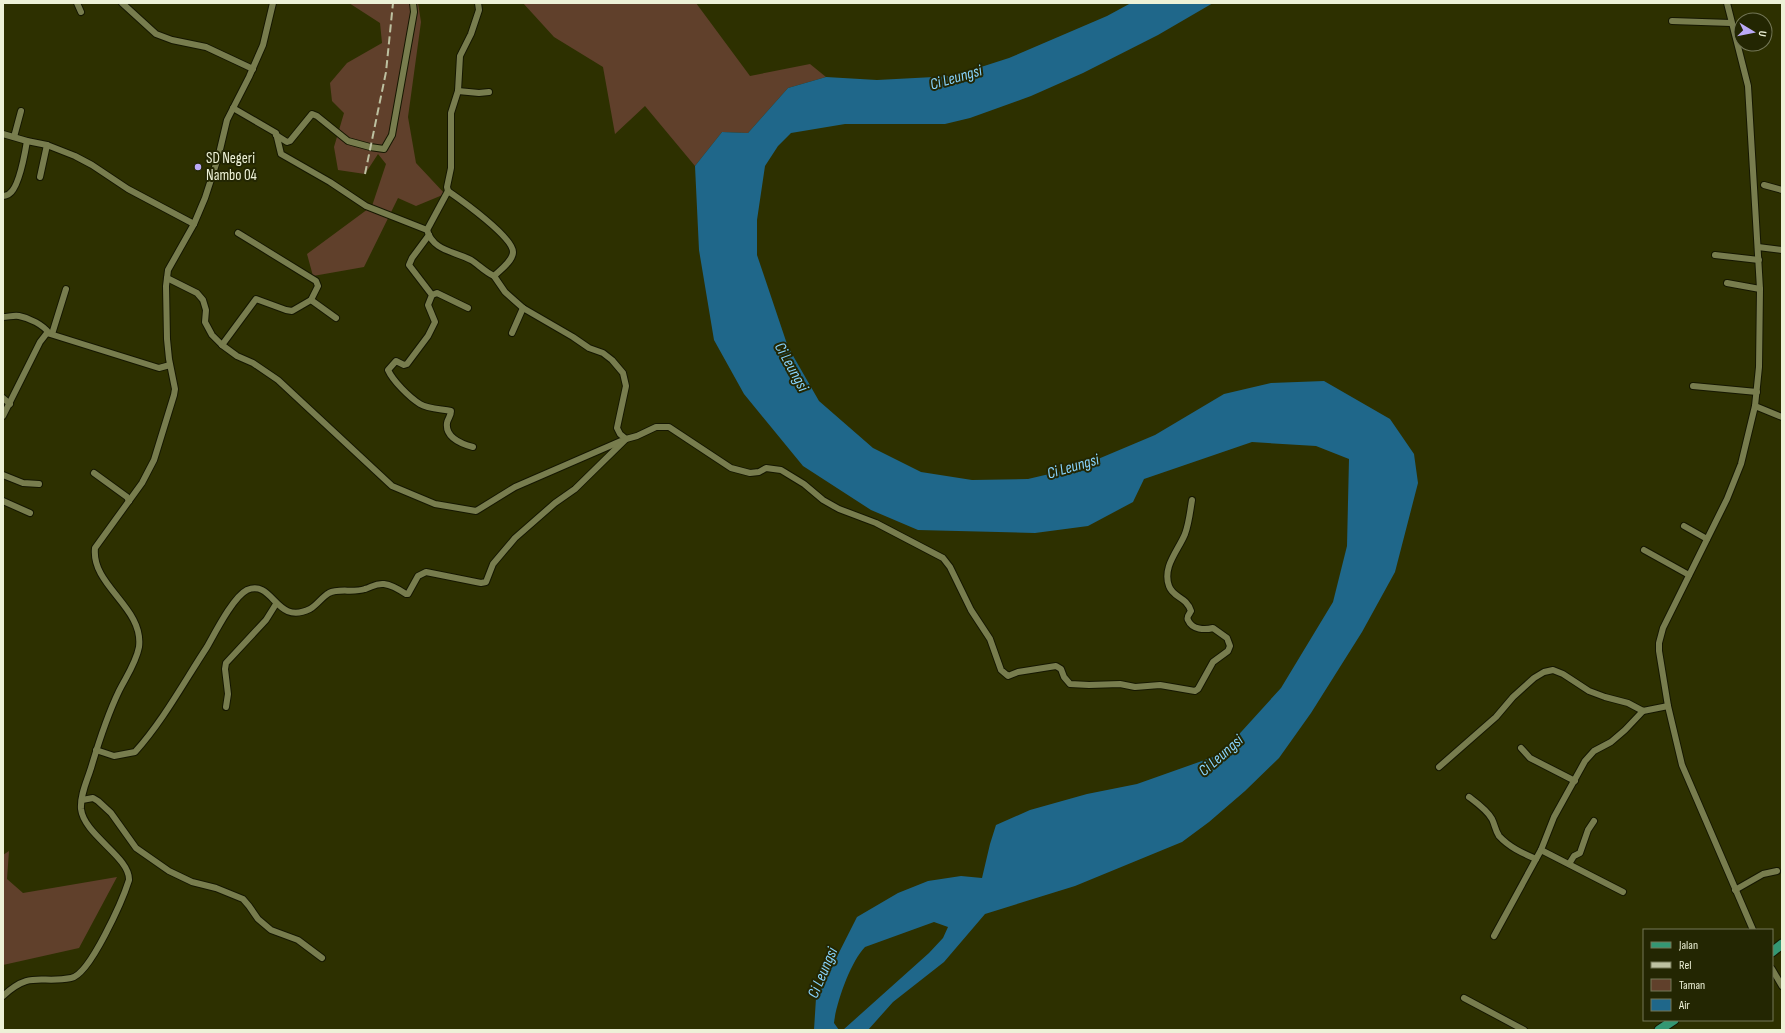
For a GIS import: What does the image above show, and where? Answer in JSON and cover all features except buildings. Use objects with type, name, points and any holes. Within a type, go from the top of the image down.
[{"type":"main road","points":[[1773,951],[1782,944]]},
{"type":"main road","points":[[1659,1030],[1672,1021]]},
{"type":"street","points":[[78,3],[81,12]]},
{"type":"street","points":[[3,996],[14,986],[28,980],[72,978],[80,974],[88,965],[108,931],[127,884],[129,876],[124,866],[92,830],[83,817],[82,800],[96,750],[108,714],[136,660],[139,647],[139,634],[131,616],[103,576],[94,557],[95,548],[148,473],[159,446],[175,389],[170,365],[166,317],[168,270],[194,224],[212,177],[223,134],[263,45],[273,3]]},
{"type":"street","points":[[234,108],[273,131],[276,135],[287,142],[290,141],[310,115],[314,114],[348,141],[370,147],[384,148],[392,135],[404,58],[414,12],[413,3]]},
{"type":"street","points":[[432,295],[409,265],[428,232],[448,191],[447,186],[451,168],[451,113],[458,91],[460,56],[472,34],[479,10],[478,3]]},
{"type":"street","points":[[1727,3],[1748,86],[1760,289],[1759,368],[1755,406],[1741,464],[1727,499],[1663,628],[1659,643],[1668,706],[1682,765],[1753,929]]},
{"type":"street","points":[[124,4],[156,34],[172,40],[206,46],[253,69]]},
{"type":"street","points":[[1672,21],[1731,23]]},
{"type":"street","points":[[458,91],[479,93],[489,92]]},
{"type":"street","points":[[14,137],[21,111]]},
{"type":"street","points":[[3,134],[47,145],[92,165],[115,181],[194,224]]},
{"type":"street","points":[[276,135],[281,154],[330,182],[366,206],[428,232],[441,249],[473,261],[494,276],[505,292],[523,308],[574,337],[589,348],[603,353],[612,360],[622,373],[626,386],[617,428],[620,434],[626,439]]},
{"type":"street","points":[[3,196],[9,194],[13,189],[24,158],[27,141]]},
{"type":"street","points":[[40,177],[47,145]]},
{"type":"street","points":[[1764,185],[1782,190]]},
{"type":"street","points":[[448,191],[491,224],[512,247],[513,255],[510,260],[494,276]]},
{"type":"street","points":[[222,345],[241,321],[254,300],[258,299],[292,311],[311,300],[318,286],[316,281],[238,233]]},
{"type":"street","points":[[1758,247],[1782,250]]},
{"type":"street","points":[[1715,255],[1758,260]]},
{"type":"street","points":[[167,278],[197,294],[202,300],[206,310],[205,322],[212,334],[222,345],[237,356],[278,380],[392,486],[435,504],[476,511],[515,487],[656,427],[669,427],[731,468],[750,473],[758,472],[766,468],[781,470],[804,484],[823,500],[839,509],[876,523],[943,558],[950,567],[970,610],[990,639],[1001,670],[1008,676],[1018,672],[1056,666],[1061,669],[1064,677],[1070,684],[1120,684],[1135,687],[1160,685],[1195,691],[1198,689],[1213,662],[1228,651],[1230,646],[1227,638],[1213,628],[1204,630],[1194,626],[1188,621],[1187,618],[1191,611],[1190,606],[1169,588],[1167,579],[1172,558],[1187,526],[1192,500]]},
{"type":"street","points":[[1727,284],[1760,289]]},
{"type":"street","points":[[51,334],[66,289]]},
{"type":"street","points":[[432,295],[437,293],[468,308]]},
{"type":"street","points":[[432,295],[428,305],[435,319],[434,326],[407,364],[404,365],[396,361],[388,370],[390,375],[400,387],[421,405],[451,411],[447,424],[450,434],[459,444],[473,447]]},
{"type":"street","points":[[311,300],[336,318]]},
{"type":"street","points":[[512,333],[523,308]]},
{"type":"street","points":[[3,317],[19,316],[46,328],[51,334]]},
{"type":"street","points":[[3,416],[44,335],[51,334],[159,368],[170,365]]},
{"type":"street","points":[[1693,386],[1756,392]]},
{"type":"street","points":[[3,398],[10,404]]},
{"type":"street","points":[[1755,406],[1782,417]]},
{"type":"street","points":[[96,750],[114,756],[135,752],[159,722],[224,616],[242,594],[252,589],[263,590],[269,594],[276,604],[292,613],[306,611],[313,608],[328,594],[366,589],[375,584],[385,584],[406,594],[410,591],[418,576],[426,572],[480,583],[486,582],[493,564],[515,538],[555,503],[575,489],[626,439]]},
{"type":"street","points":[[94,473],[127,497],[129,501]]},
{"type":"street","points":[[3,475],[23,482],[39,484]]},
{"type":"street","points":[[3,501],[30,513]]},
{"type":"street","points":[[1684,526],[1707,539]]},
{"type":"street","points":[[1644,550],[1689,575]]},
{"type":"street","points":[[226,707],[228,694],[225,669],[226,663],[266,620],[276,604]]},
{"type":"street","points":[[1439,767],[1496,717],[1513,697],[1534,678],[1544,672],[1553,670],[1563,674],[1588,690],[1605,697],[1628,703],[1644,711]]},
{"type":"street","points":[[1494,936],[1536,860],[1554,817],[1585,762],[1594,751],[1610,742],[1625,730],[1644,711],[1668,706]]},
{"type":"street","points":[[1521,748],[1530,758],[1575,781]]},
{"type":"street","points":[[1469,797],[1483,808],[1492,819],[1495,830],[1504,841],[1536,860]]},
{"type":"street","points":[[82,800],[93,798],[98,801],[111,813],[136,848],[169,871],[192,882],[216,888],[243,900],[258,919],[271,930],[298,940],[322,958]]},
{"type":"street","points":[[1568,864],[1574,856],[1580,853],[1588,830],[1594,821]]},
{"type":"street","points":[[1541,850],[1623,892]]},
{"type":"street","points":[[1735,890],[1763,874],[1777,871]]},
{"type":"street","points":[[1773,971],[1782,986]]},
{"type":"street","points":[[1464,998],[1524,1030]]},
{"type":"green space","points":[[349,3],[418,3],[421,22],[408,117],[416,163],[445,194],[416,206],[398,198],[364,267],[313,276],[307,254],[372,206],[386,164],[378,154],[365,174],[338,170],[334,147],[344,113],[332,101],[330,83],[347,63],[382,43],[380,23]]},
{"type":"green space","points":[[523,3],[696,3],[750,76],[810,64],[826,77],[788,88],[748,133],[722,132],[695,166],[645,106],[615,134],[603,67],[554,37]]},
{"type":"green space","points":[[9,851],[7,879],[23,893],[117,877],[79,948],[3,965],[3,855]]},
{"type":"water","name":"Ci Leungsi","points":[[1131,3],[1213,3],[1158,35],[1083,73],[1031,96],[970,118],[945,124],[845,124],[791,133],[778,146],[765,166],[757,220],[757,255],[788,347],[819,401],[873,448],[921,472],[972,480],[1028,479],[1079,467],[1155,435],[1224,394],[1271,383],[1324,381],[1390,419],[1414,454],[1418,483],[1395,572],[1362,632],[1311,713],[1279,758],[1245,791],[1209,822],[1182,842],[1075,886],[985,914],[944,962],[893,1002],[868,1030],[843,1030],[929,953],[943,938],[948,927],[934,922],[865,947],[855,962],[841,994],[834,1023],[839,1030],[814,1030],[816,998],[857,917],[898,893],[928,881],[961,876],[982,878],[996,825],[1030,810],[1087,794],[1137,784],[1216,756],[1228,755],[1232,742],[1281,688],[1333,602],[1347,546],[1349,459],[1316,446],[1252,442],[1144,479],[1133,502],[1088,526],[1035,533],[918,530],[871,510],[803,466],[744,394],[714,340],[699,250],[695,166],[722,132],[748,133],[788,88],[826,77],[877,80],[953,76],[1009,58],[1107,16]]},
{"type":"railway","points":[[365,174],[386,72],[393,3]]},
{"type":"place","name":"SD Negeri Nambo 04","points":[[198,167]]}]
